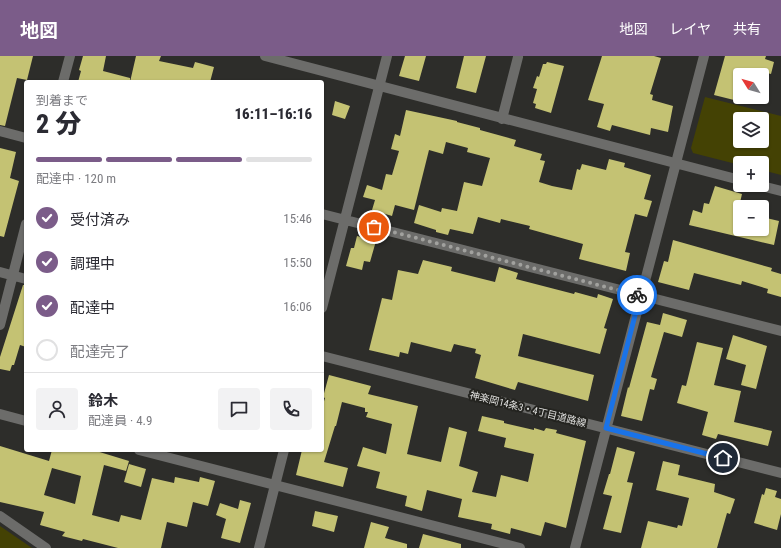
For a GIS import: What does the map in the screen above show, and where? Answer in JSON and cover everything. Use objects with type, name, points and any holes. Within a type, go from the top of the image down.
[{"type":"street","points":[[64,80],[70,56]]},
{"type":"street","points":[[265,56],[733,178]]},
{"type":"street","points":[[324,300],[387,56]]},
{"type":"street","points":[[575,548],[704,56]]},
{"type":"street","points":[[502,119],[518,57]]},
{"type":"street","points":[[0,131],[24,137]]},
{"type":"street","points":[[769,188],[781,191]]},
{"type":"street","points":[[324,215],[781,331]]},
{"type":"street","points":[[0,324],[24,232]]},
{"type":"street","points":[[0,272],[24,278]]},
{"type":"street","name":"神楽岡14条3・4丁目道路線","points":[[324,357],[781,473]]},
{"type":"street","points":[[0,414],[24,420]]},
{"type":"street","points":[[147,452],[520,548]]},
{"type":"street","points":[[259,548],[283,452]]},
{"type":"street","points":[[0,516],[46,548]]},
{"type":"shaded area","points":[[705,97],[765,112],[733,112],[733,148],[769,148],[769,113],[781,116],[781,175],[769,172],[769,156],[733,156],[733,163],[693,153],[691,148]]},
{"type":"shaded area","points":[[0,526],[32,548],[0,548]]},
{"type":"building","points":[[0,56],[33,56],[27,80],[17,78],[5,126],[0,125]]},
{"type":"building","points":[[83,56],[106,56],[103,71],[130,78],[130,80],[79,80],[81,71],[79,70]]},
{"type":"building","points":[[136,56],[161,56],[159,61],[193,68],[195,62],[214,67],[211,80],[130,80]]},
{"type":"building","points":[[405,56],[426,56],[419,81],[399,76]]},
{"type":"building","points":[[464,56],[486,56],[476,93],[456,88]]},
{"type":"building","points":[[602,56],[654,56],[661,58],[650,94],[653,95],[652,100],[673,106],[668,132],[651,128],[650,135],[612,125],[610,131],[597,127],[604,104],[588,100]]},
{"type":"building","points":[[725,56],[766,56],[765,59],[774,62],[771,74],[769,74],[769,68],[733,68],[733,100],[714,95]]},
{"type":"building","points":[[547,62],[564,66],[551,113],[535,108],[536,104],[533,103],[537,89],[533,88],[537,76],[539,77],[543,64],[546,64]]},
{"type":"building","points":[[335,101],[350,106],[345,119],[332,115]]},
{"type":"building","points":[[406,110],[457,121],[480,128],[480,130],[516,140],[514,146],[542,154],[540,160],[545,161],[539,182],[552,186],[572,190],[577,169],[580,170],[582,164],[606,170],[609,159],[625,163],[624,167],[651,175],[644,199],[652,201],[647,217],[635,214],[625,252],[630,253],[626,271],[579,259],[583,244],[529,229],[530,226],[501,219],[500,223],[478,217],[473,234],[450,229],[448,235],[414,223],[419,205],[441,212],[442,208],[457,211],[464,182],[482,186],[490,158],[467,152],[468,148],[446,142],[443,154],[429,150],[414,210],[395,205],[392,216],[372,210],[375,200],[363,197],[367,185],[382,190],[386,174],[392,175],[399,151],[391,149],[395,134],[400,136]]},
{"type":"building","points":[[0,148],[16,152],[10,178],[19,181],[4,237],[0,236]]},
{"type":"building","points":[[715,186],[742,194],[741,200],[733,200],[733,235],[689,225],[693,210],[702,213],[704,203],[709,204]]},
{"type":"building","points":[[769,219],[779,221],[774,245],[736,236],[769,236]]},
{"type":"building","points":[[357,236],[376,241],[370,262],[364,261],[362,270],[346,266],[351,248],[354,248]]},
{"type":"building","points":[[673,240],[772,268],[771,271],[781,274],[781,297],[767,293],[768,289],[742,281],[741,285],[694,273],[689,290],[658,282],[664,261],[668,262]]},
{"type":"building","points":[[423,260],[452,267],[451,271],[495,282],[499,267],[518,273],[516,279],[574,294],[575,292],[597,298],[598,294],[613,299],[604,328],[607,329],[600,354],[523,334],[518,356],[594,375],[588,401],[518,382],[515,390],[475,378],[481,355],[475,353],[476,349],[454,344],[451,352],[411,342],[408,354],[400,352],[399,357],[369,350],[382,298],[392,300],[398,270],[418,274]]},
{"type":"building","points":[[24,285],[24,346],[20,345],[14,365],[12,365],[10,371],[0,369],[0,357]]},
{"type":"building","points":[[663,313],[687,320],[682,337],[664,332],[651,377],[657,379],[654,390],[650,389],[642,421],[621,416],[647,322],[660,325]]},
{"type":"building","points":[[733,335],[767,346],[756,389],[741,385],[746,365],[726,359]]},
{"type":"building","points":[[697,342],[723,348],[714,385],[741,391],[734,422],[772,431],[768,446],[718,434],[716,439],[702,435],[708,412],[677,403],[682,385],[686,386]]},
{"type":"building","points":[[329,375],[371,386],[368,394],[418,406],[407,454],[441,462],[449,427],[467,432],[459,466],[478,472],[472,492],[496,497],[501,475],[528,482],[534,454],[504,447],[506,438],[478,431],[482,416],[534,430],[534,428],[544,431],[546,428],[557,430],[556,433],[586,441],[566,528],[545,522],[541,536],[511,528],[510,534],[491,529],[492,524],[458,517],[462,499],[427,490],[422,511],[405,506],[407,496],[376,488],[380,472],[357,466],[363,447],[386,454],[392,424],[366,417],[368,412],[365,412],[365,408],[342,402],[324,462],[348,468],[343,487],[296,475],[302,452],[324,452],[324,393]]},
{"type":"building","points":[[0,446],[49,461],[51,452],[100,452],[129,461],[126,471],[104,465],[92,515],[119,522],[121,515],[141,520],[152,478],[174,483],[175,477],[199,482],[200,477],[215,481],[208,506],[193,502],[187,527],[167,522],[161,548],[118,548],[83,539],[82,541],[62,536],[65,532],[40,525],[44,512],[0,502]],"holes":[[[52,468],[81,476],[75,504],[44,495]]]},
{"type":"building","points":[[617,447],[635,452],[627,482],[633,483],[621,533],[603,529],[612,496],[603,494]]},
{"type":"building","points":[[663,461],[680,465],[678,475],[715,484],[714,492],[735,499],[730,514],[727,513],[717,548],[641,548],[648,521],[677,528],[678,525],[682,526],[689,498],[656,490]]},
{"type":"building","points":[[129,464],[146,469],[141,487],[124,482]]},
{"type":"building","points":[[766,488],[777,491],[775,497],[781,499],[781,514],[777,530],[754,523],[762,494],[764,495]]},
{"type":"building","points":[[240,500],[251,503],[240,543],[221,538],[226,519],[216,515],[220,503],[238,509]]},
{"type":"building","points":[[315,511],[338,516],[334,532],[312,526]]},
{"type":"building","points":[[371,522],[389,527],[385,538],[407,544],[407,548],[364,548]]},
{"type":"building","points":[[423,534],[461,544],[461,548],[419,548]]},
{"type":"way so far","points":[[374,227],[637,295]]},
{"type":"route","points":[[637,295],[640,296],[606,428],[723,458]]}]
